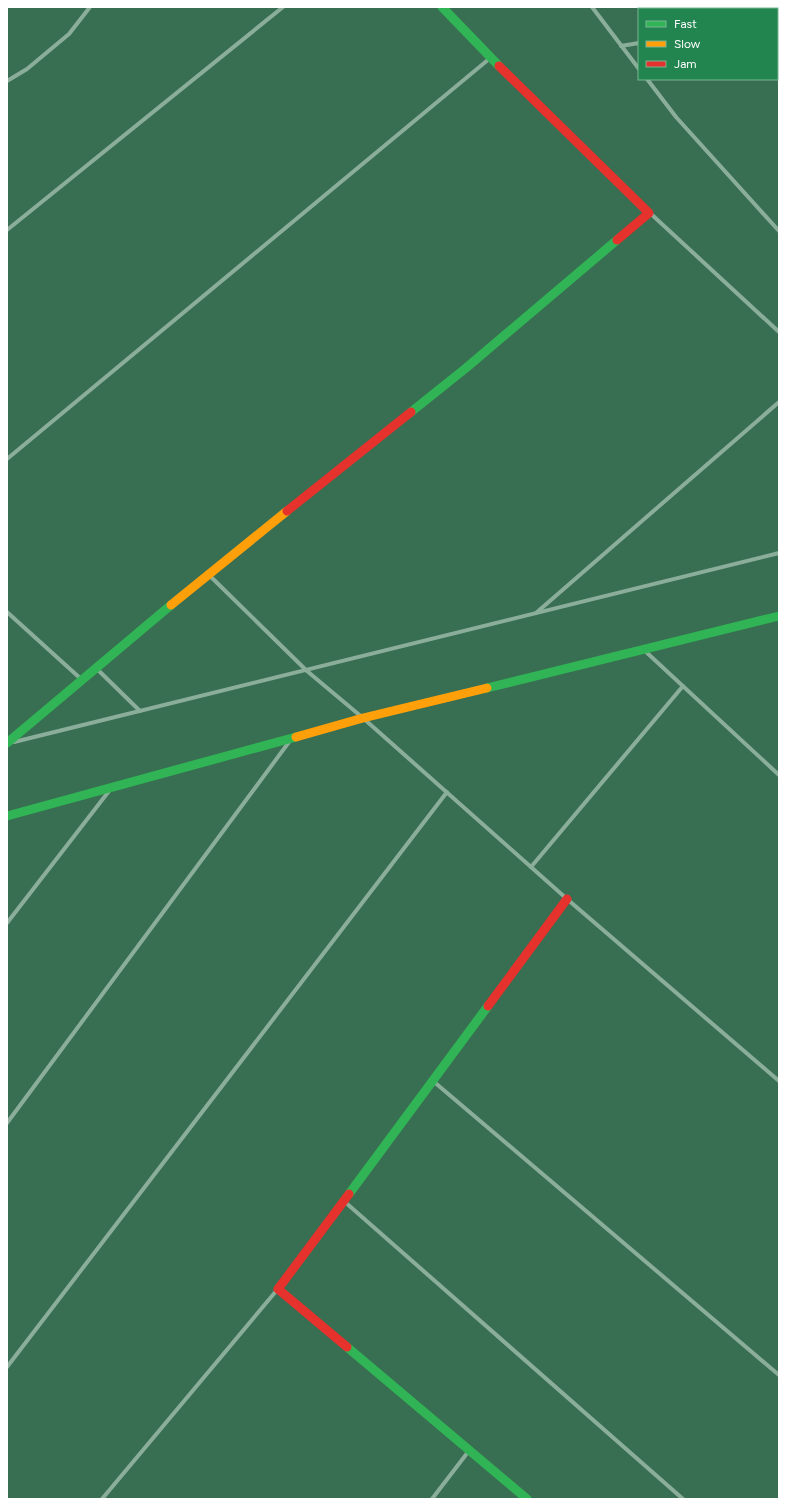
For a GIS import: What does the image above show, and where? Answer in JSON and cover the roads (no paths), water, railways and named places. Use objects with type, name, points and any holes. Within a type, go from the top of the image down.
[{"type":"street","points":[[7,81],[27,69],[69,34],[90,7]]},
{"type":"street","points":[[7,230],[283,7]]},
{"type":"street","points":[[442,7],[490,57],[649,213],[779,332]]},
{"type":"street","points":[[592,7],[638,68]]},
{"type":"street","points":[[621,46],[638,43]]},
{"type":"street","points":[[7,459],[490,57]]},
{"type":"street","points":[[648,80],[676,117],[779,231]]},
{"type":"street","points":[[8,743],[208,574],[466,368],[649,213]]},
{"type":"street","points":[[534,614],[779,402]]},
{"type":"street","points":[[8,743],[307,671],[779,553]]},
{"type":"street","points":[[208,574],[307,671],[363,718],[567,899],[779,1081]]},
{"type":"street","points":[[7,612],[83,680]]},
{"type":"street","points":[[7,816],[363,718],[779,616]]},
{"type":"street","points":[[643,649],[779,775]]},
{"type":"street","points":[[97,668],[140,711]]},
{"type":"street","points":[[531,867],[683,686]]},
{"type":"street","points":[[7,1123],[293,737]]},
{"type":"street","points":[[7,923],[112,787]]},
{"type":"street","points":[[7,1367],[447,792]]},
{"type":"street","points":[[102,1499],[278,1290],[567,899]]},
{"type":"street","points":[[432,1081],[779,1375]]},
{"type":"street","points":[[343,1201],[683,1499]]},
{"type":"street","points":[[278,1290],[527,1499]]},
{"type":"street","points":[[432,1499],[469,1449]]}]
